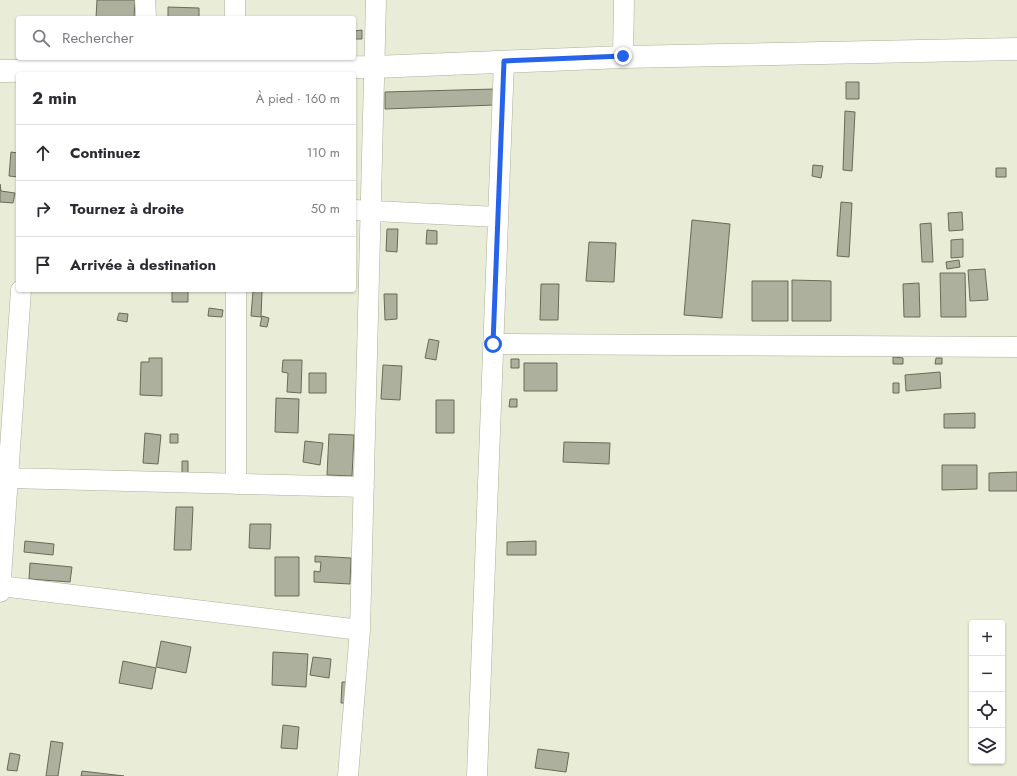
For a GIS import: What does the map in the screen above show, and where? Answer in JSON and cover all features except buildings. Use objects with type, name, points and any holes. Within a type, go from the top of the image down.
[{"type":"main road","points":[[0,71],[36,72],[146,64],[235,67],[374,67],[623,56],[1017,49]]},
{"type":"street","points":[[145,0],[146,16]]},
{"type":"street","points":[[235,0],[235,16]]},
{"type":"street","points":[[348,776],[360,630],[364,487],[362,211],[374,67],[376,0]]},
{"type":"street","points":[[623,56],[624,0]]},
{"type":"street","points":[[478,776],[504,61]]},
{"type":"street","points":[[362,211],[498,216]]},
{"type":"street","points":[[0,592],[21,292]]},
{"type":"street","points":[[236,292],[236,484]]},
{"type":"street","points":[[493,344],[1017,347]]},
{"type":"street","points":[[8,478],[364,487]]},
{"type":"street","points":[[0,586],[360,630]]},
{"type":"route","points":[[493,344],[504,61],[623,56]]}]
